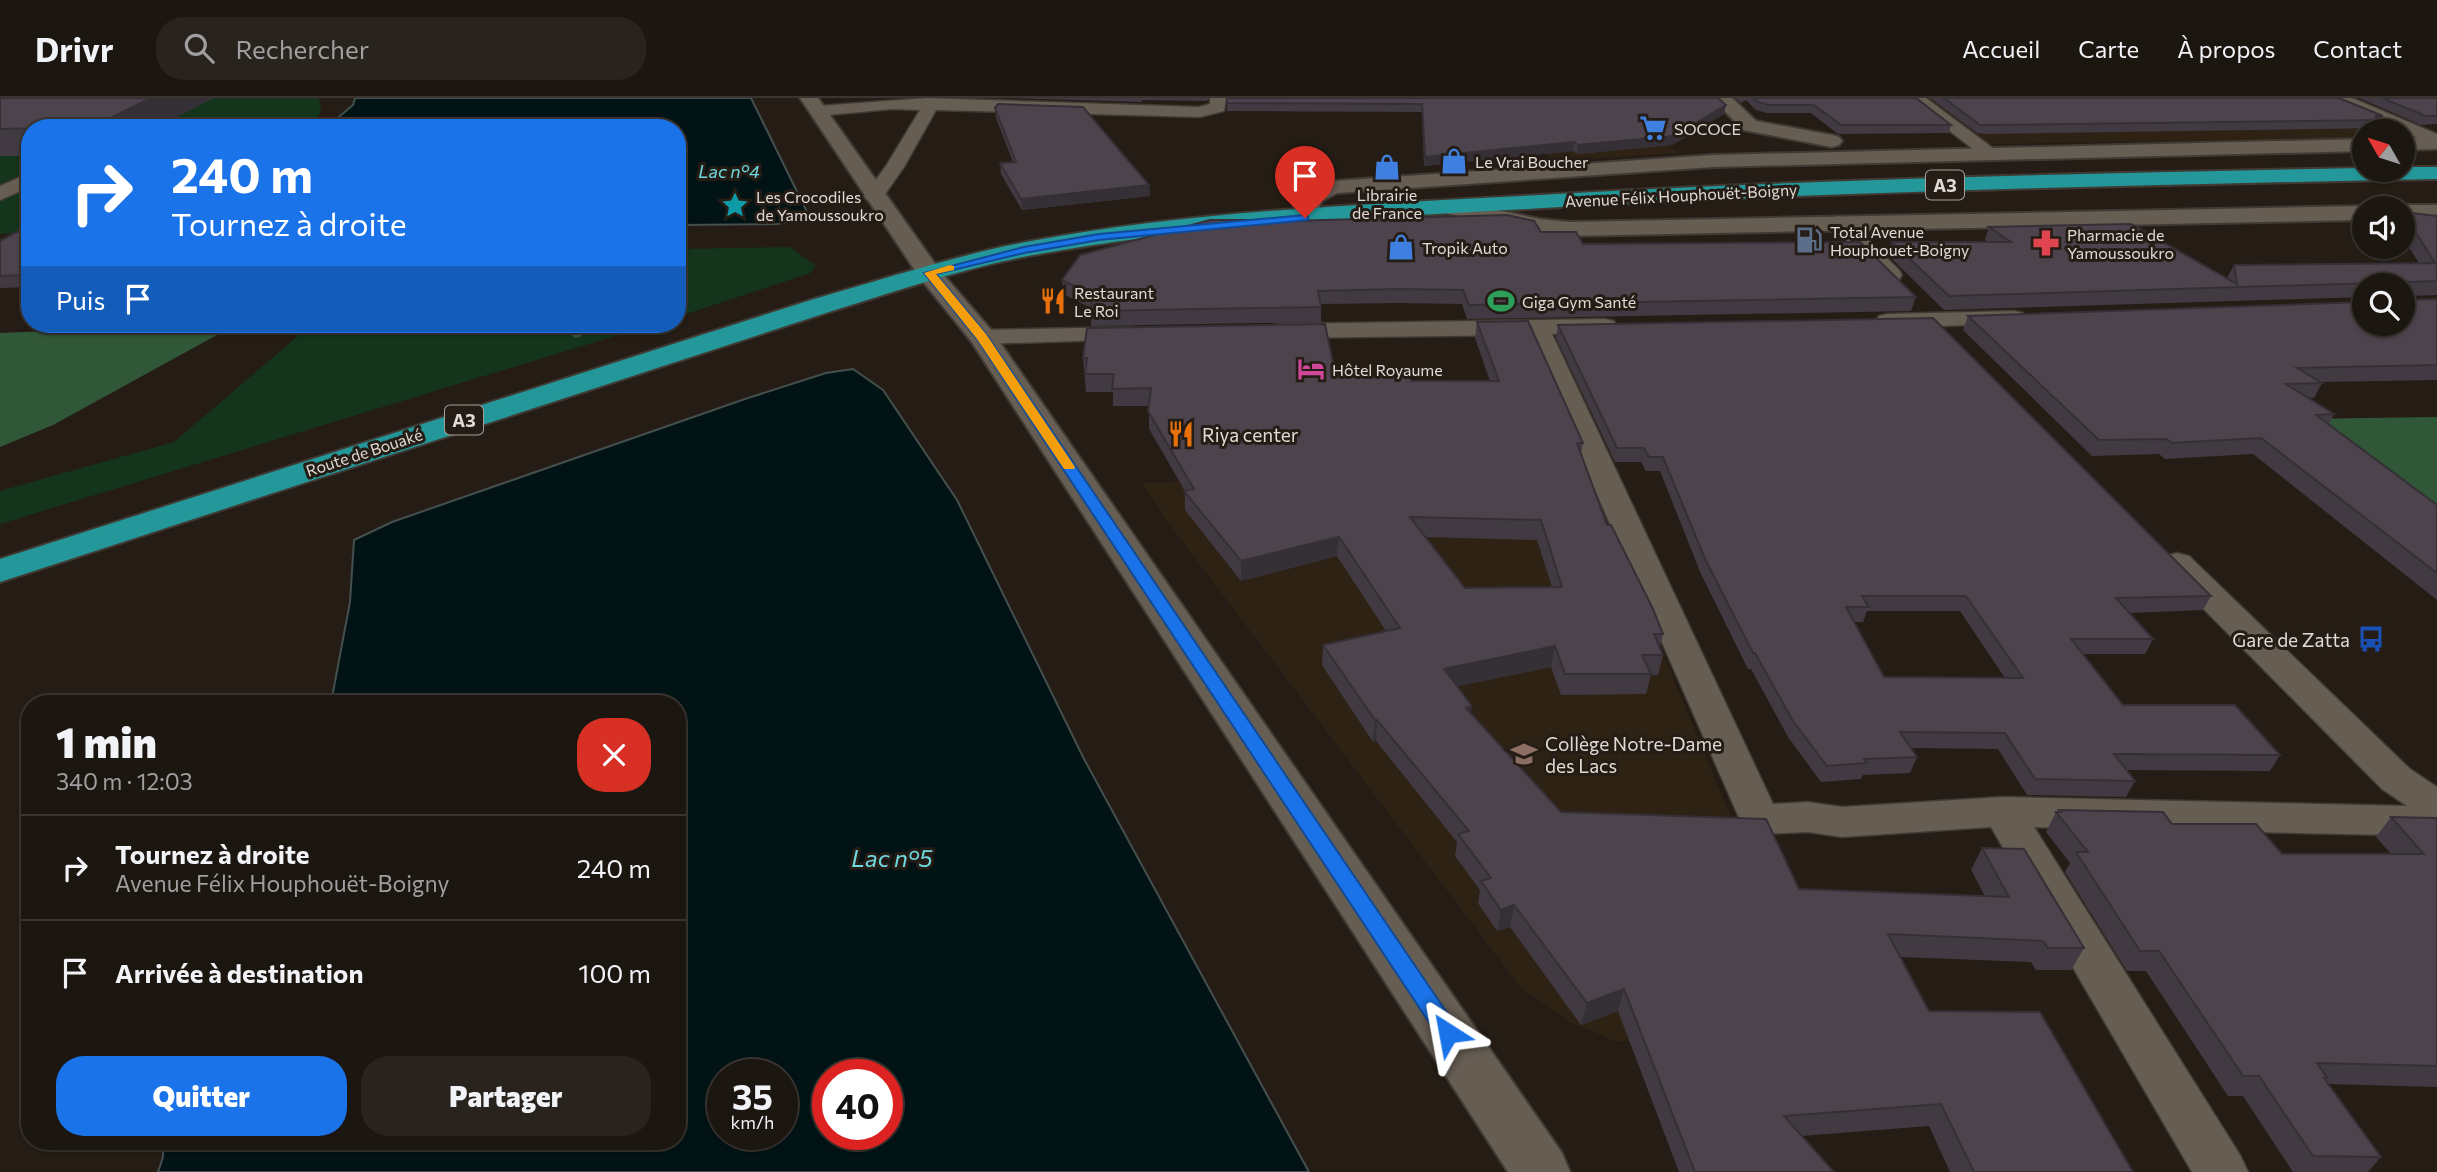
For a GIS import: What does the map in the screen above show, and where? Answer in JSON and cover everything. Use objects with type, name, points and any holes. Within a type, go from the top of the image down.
[{"type":"highway","name":"Avenue Félix Houphouët-Boigny","points":[[929,273],[1024,250],[1099,237],[1305,218],[1454,208],[1786,190],[2437,173]]},
{"type":"highway","name":"Route de Bouaké","points":[[0,571],[929,273]]},
{"type":"street","points":[[814,104],[868,105],[933,101],[1200,112],[1218,107],[1218,98]]},
{"type":"street","points":[[1721,98],[1750,126],[1919,155]]},
{"type":"street","points":[[1915,98],[1989,152]]},
{"type":"street","points":[[2338,98],[2437,142]]},
{"type":"street","points":[[874,196],[895,167],[933,101]]},
{"type":"street","points":[[814,104],[874,196],[929,273],[982,337],[1541,1172]]},
{"type":"street","points":[[1713,161],[1742,140],[1750,126]]},
{"type":"street","points":[[2415,143],[2437,142]]},
{"type":"street","points":[[1305,218],[1312,197],[1333,187],[1713,161],[1989,152],[2352,145]]},
{"type":"street","points":[[0,194],[21,175]]},
{"type":"street","points":[[0,201],[21,200]]},
{"type":"street","points":[[1454,208],[1540,226],[1570,229],[2352,213]]},
{"type":"street","points":[[2415,212],[2437,212]]},
{"type":"street","points":[[1839,222],[1964,350]]},
{"type":"street","points":[[1867,322],[2034,317]]},
{"type":"street","points":[[1259,332],[1633,325]]},
{"type":"street","points":[[1536,327],[1759,819],[1808,817],[1842,822],[2003,812],[2437,821]]},
{"type":"street","points":[[982,337],[1162,333]]},
{"type":"street","points":[[2155,540],[2396,779],[2437,806]]},
{"type":"street","points":[[2003,812],[2221,1172]]},
{"type":"shaded area","points":[[1919,98],[2316,98],[2364,119],[2352,119],[2352,138],[1982,144]]},
{"type":"shaded area","points":[[1527,122],[1666,143],[1679,153],[1551,161]]},
{"type":"shaded area","name":"Collège Notre-Dame des Lacs","points":[[1584,465],[1824,1040],[1615,1041],[1570,1022],[1521,988],[1166,520],[1142,483]]},
{"type":"green space","points":[[0,98],[319,98],[321,110],[317,119],[21,119],[21,233],[0,234]]},
{"type":"green space","points":[[790,247],[816,266],[810,273],[686,314],[686,249]]},
{"type":"green space","points":[[0,333],[221,333],[53,425],[0,447]]},
{"type":"green space","points":[[301,333],[625,333],[0,524],[0,491],[174,442]]},
{"type":"green space","points":[[2437,417],[2437,530],[2294,419]]},
{"type":"water","name":"Lac n°4","points":[[355,98],[751,98],[810,218],[777,224],[686,225],[686,119],[337,119],[353,105]]},
{"type":"water","name":"Lac n°5","points":[[853,369],[883,390],[957,500],[1084,759],[1309,1172],[158,1172],[163,1150],[686,1150],[686,695],[333,695],[350,602],[354,540],[392,522],[826,373]]},
{"type":"building","points":[[0,98],[151,98],[108,119],[21,119],[21,129],[0,129]]},
{"type":"building","points":[[1227,98],[1718,98],[1726,105],[1674,136],[1578,145],[1574,142],[1425,157],[1422,104],[1227,103]]},
{"type":"building","points":[[1754,98],[1916,98],[1951,125],[1841,125],[1814,105],[1769,105]]},
{"type":"building","points":[[1944,98],[2339,98],[2383,116],[2375,116],[2382,119],[2352,120],[1980,125]]},
{"type":"building","points":[[2382,98],[2437,98],[2437,116],[2426,116]]},
{"type":"building","points":[[998,104],[1083,107],[1149,185],[1021,199],[1000,163],[1016,162],[995,108]]},
{"type":"building","points":[[2415,213],[2437,216],[2437,281],[2415,282],[2415,273],[2352,273],[2352,284],[1949,296],[1892,242],[2011,242],[1989,227],[2131,224],[2237,284],[2234,265],[2435,263],[2415,231]]},
{"type":"building","points":[[1507,215],[1534,221],[1541,232],[1576,232],[1583,244],[1860,242],[1916,297],[1469,305],[1463,290],[1398,289],[1318,291],[1321,307],[1091,311],[1093,295],[1062,280],[1080,255],[1210,220],[1253,222]]},
{"type":"building","points":[[21,230],[21,275],[0,276],[0,241]]},
{"type":"building","points":[[2437,299],[2437,365],[2297,368],[2322,383],[2286,384],[2334,414],[2316,415],[2437,505],[2437,573],[2261,438],[2172,443],[2166,439],[2099,440],[1968,316],[2352,302],[2352,336],[2415,336],[2415,300]]},
{"type":"building","points":[[1933,318],[2211,596],[2116,598],[2153,639],[2071,639],[2123,705],[2235,705],[2280,755],[2114,754],[2135,781],[2035,779],[2005,733],[1900,732],[1917,757],[1864,759],[1867,763],[1827,766],[1793,721],[1753,653],[1705,559],[1663,457],[1649,457],[1644,448],[1617,448],[1558,325]],"holes":[[[1862,596],[1966,596],[2023,678],[1884,677],[1846,607],[1869,607]]]},
{"type":"building","points":[[1528,321],[1583,443],[1577,443],[1607,525],[1611,525],[1653,609],[1663,634],[1654,634],[1663,655],[1642,655],[1651,674],[1565,674],[1555,646],[1444,669],[1472,706],[1466,708],[1561,812],[1766,819],[1799,889],[2009,897],[1982,848],[2024,849],[2084,948],[2048,948],[2043,941],[1888,934],[1929,1011],[2040,1012],[2133,1172],[1974,1172],[1941,1104],[1784,1116],[1834,1172],[1695,1172],[1624,989],[1587,1003],[1514,905],[1501,910],[1481,881],[1491,878],[1458,834],[1469,831],[1375,720],[1323,645],[1400,628],[1339,537],[1241,561],[1184,491],[1194,489],[1148,411],[1151,388],[1112,389],[1114,374],[1085,374],[1087,358],[1083,358],[1087,328],[1325,324],[1335,373],[1410,375],[1411,381],[1499,381],[1477,322]],"holes":[[[1410,517],[1541,520],[1562,587],[1465,588]]]},
{"type":"building","points":[[2059,810],[2163,812],[2172,824],[2256,824],[2282,854],[2424,854],[2391,817],[2437,818],[2437,1066],[2317,1063],[2327,1078],[2324,1078],[2381,1157],[2313,1156],[2259,1076],[2243,1076],[2159,951],[2140,951],[2076,852],[2088,852],[2056,812],[2061,812]]},
{"type":"waterway","points":[[574,333],[578,336]]},
{"type":"slow traffic","points":[[950,268],[929,273],[982,337],[1069,467]]},
{"type":"place","name":"SOCOCE","points":[[1653,128]]},
{"type":"place","name":"Le Vrai Boucher","points":[[1454,161]]},
{"type":"place","name":"Librairie de France","points":[[1387,167]]},
{"type":"place","name":"Les Crocodiles de Yamoussoukro","points":[[735,205]]},
{"type":"place","name":"Total Avenue Houphouet-Boigny","points":[[1809,240]]},
{"type":"place","name":"Pharmacie de Yamoussoukro","points":[[2046,243]]},
{"type":"place","name":"Tropik Auto","points":[[1401,247]]},
{"type":"place","name":"Restaurant Le Roi","points":[[1053,301]]},
{"type":"place","name":"Giga Gym Santé","points":[[1501,301]]},
{"type":"place","name":"Hôtel Royaume","points":[[1311,369]]},
{"type":"place","name":"Riya center","points":[[1181,434]]},
{"type":"place","name":"Gare de Zatta","points":[[2371,639]]},
{"type":"place","name":"Collège Notre-Dame des Lacs","points":[[1524,754]]},
{"type":"route","points":[[1305,218],[1099,237],[1024,250],[929,273],[982,337],[1448,1033]]}]
